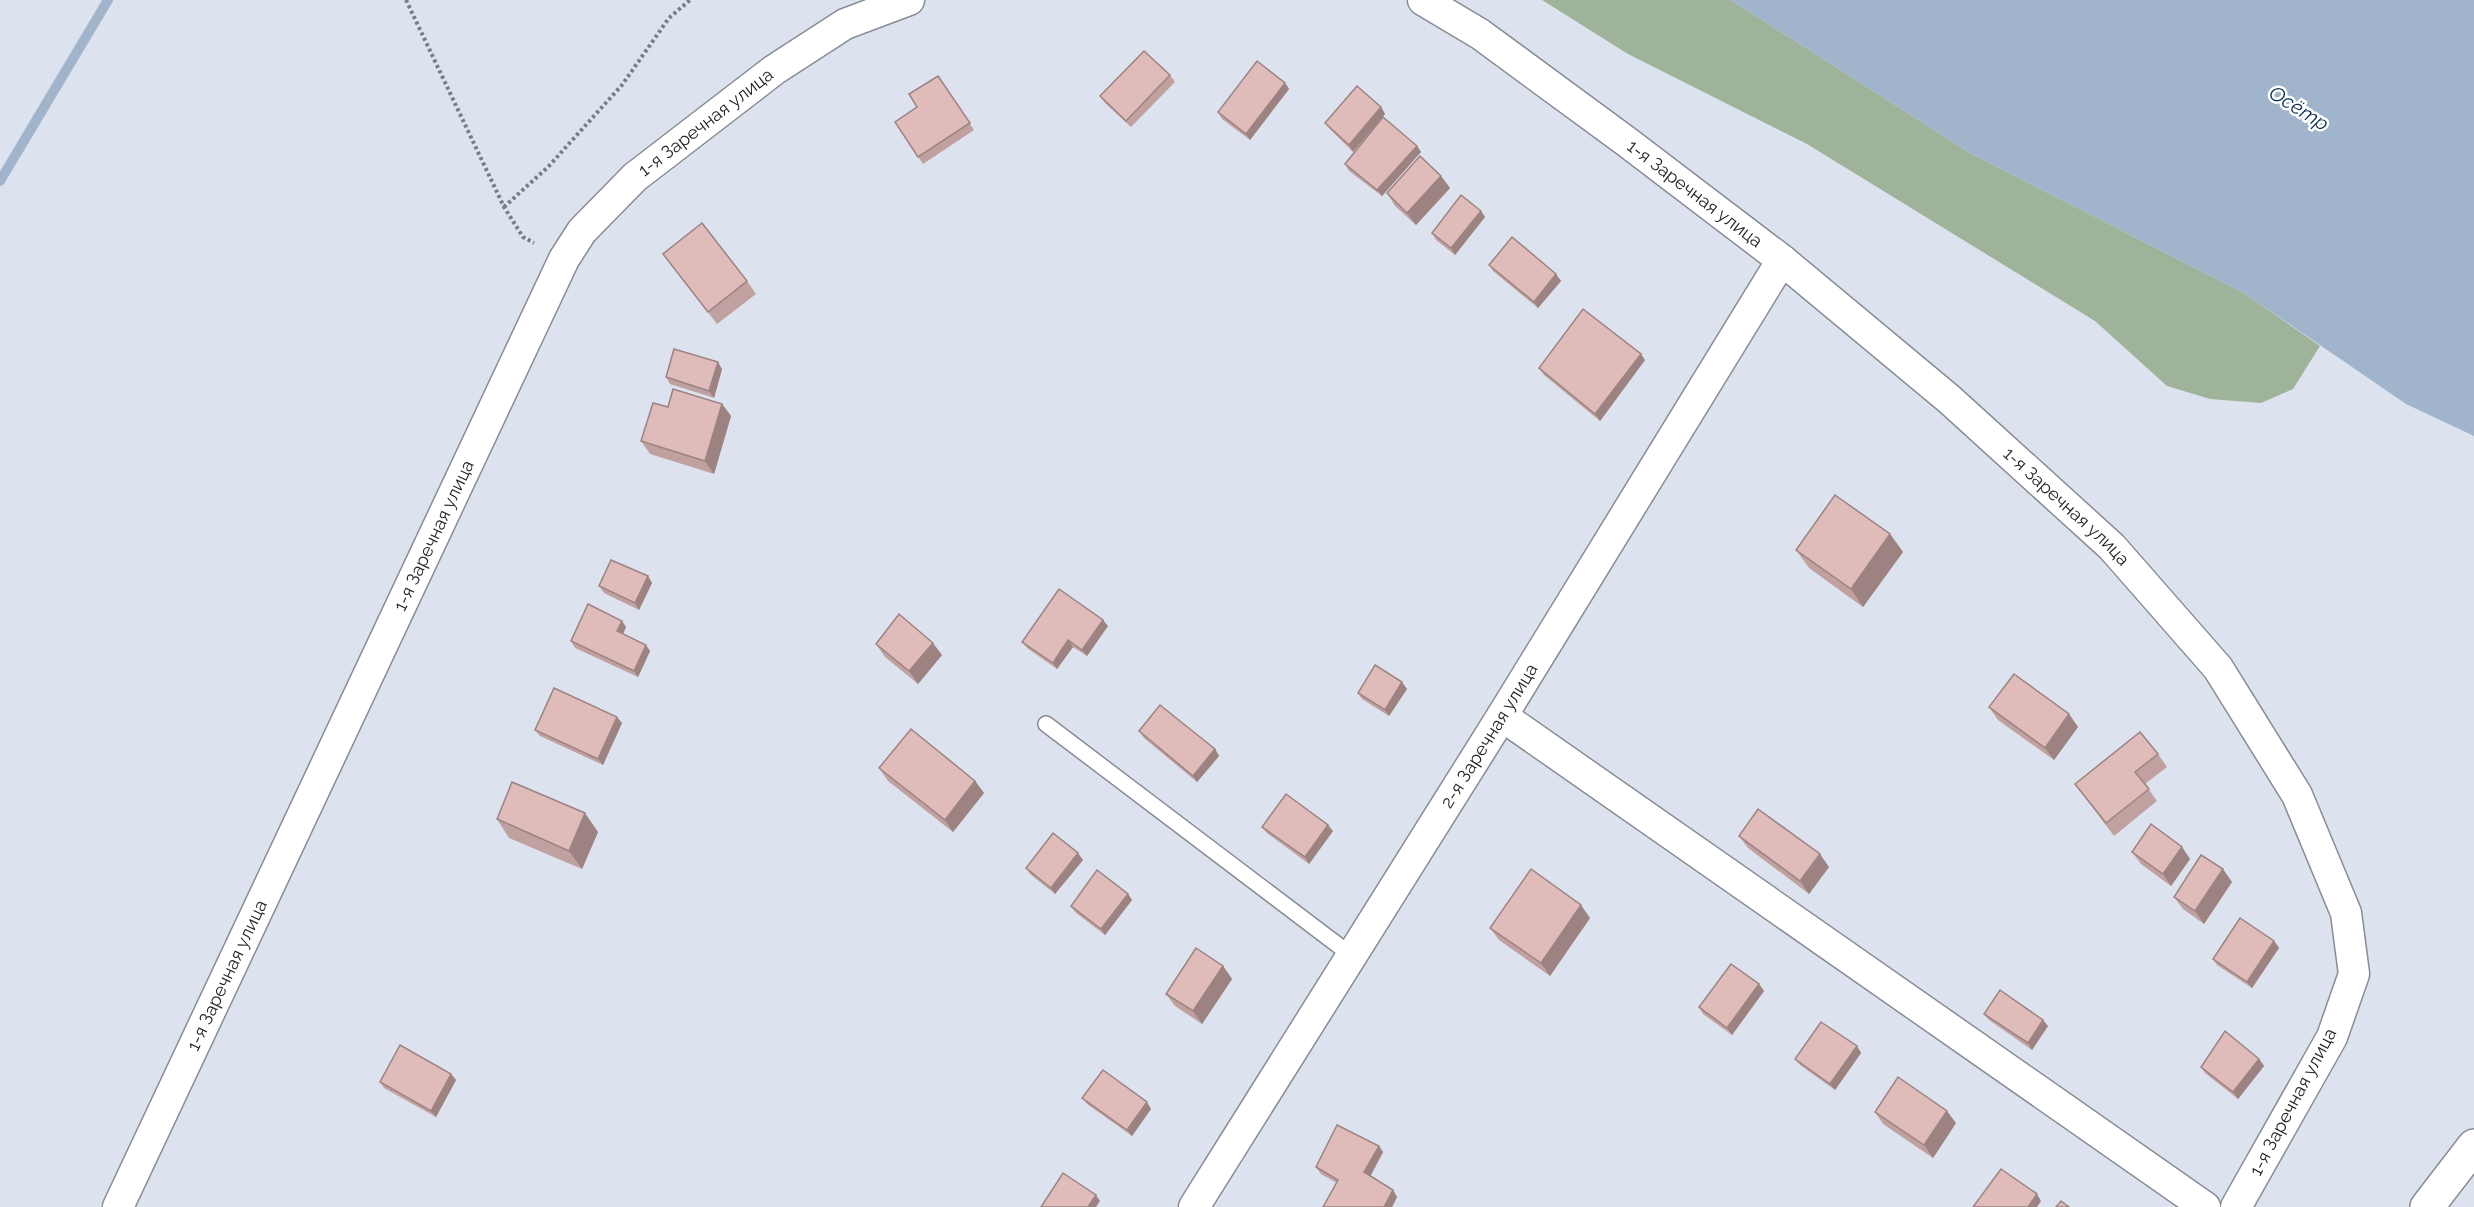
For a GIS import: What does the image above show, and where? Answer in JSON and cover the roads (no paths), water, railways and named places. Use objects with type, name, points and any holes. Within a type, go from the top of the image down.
[{"type":"main road","points":[[2427,1207],[2474,1146]]},
{"type":"street","name":"1-я Заречная улица","points":[[118,1207],[564,259],[582,231],[635,177],[774,70],[845,24],[909,0]]},
{"type":"street","name":"1-я Заречная улица","points":[[1423,0],[1480,34],[1782,260],[1949,399],[2112,547],[2218,668],[2297,795],[2346,914],[2354,974],[2332,1037],[2236,1207]]},
{"type":"street","name":"2-я Заречная улица","points":[[1194,1207],[1502,716],[1782,260]]},
{"type":"street","points":[[1502,716],[2205,1207]]},
{"type":"lane","points":[[1046,724],[1351,954]]},
{"type":"water","name":"Осётр","points":[[1731,0],[2474,0],[2474,436],[2406,404],[2244,293],[1970,153]]},
{"type":"waterway","points":[[0,181],[108,0]]}]
